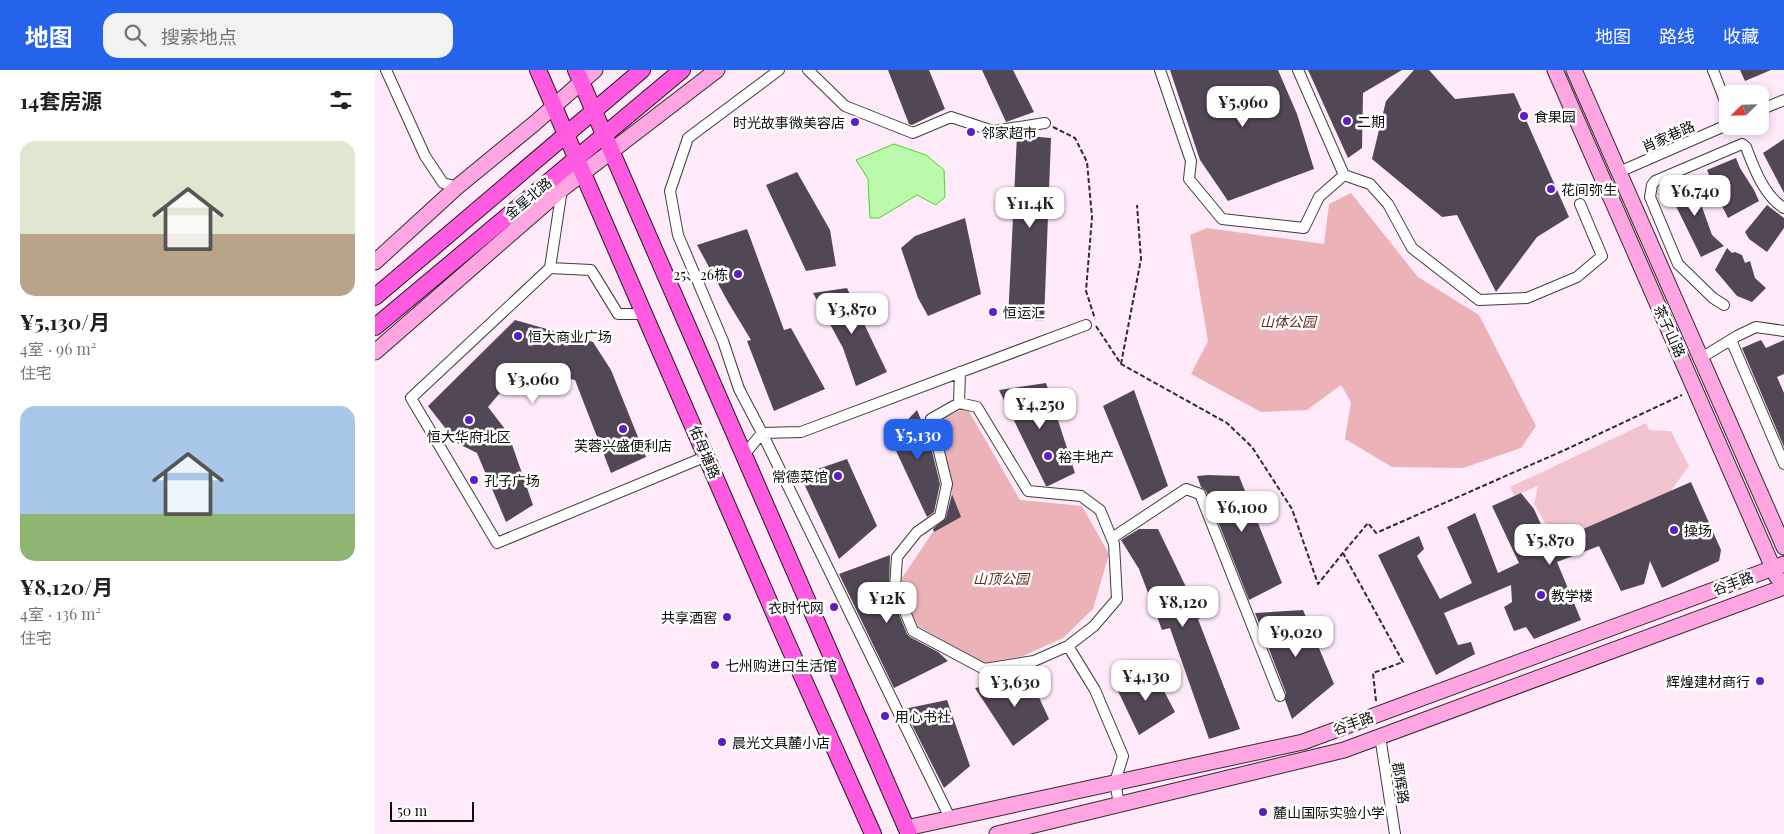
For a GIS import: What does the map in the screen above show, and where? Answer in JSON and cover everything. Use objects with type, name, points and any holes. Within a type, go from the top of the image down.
[{"type":"main road","name":"佑母塘路","points":[[538,70],[873,834]]},
{"type":"main road","name":"金星北路","points":[[375,297],[642,70]]},
{"type":"main road","name":"金星北路","points":[[375,327],[580,165],[604,135],[682,70]]},
{"type":"main road","points":[[578,76],[908,831]]},
{"type":"street","points":[[386,70],[425,156],[443,183],[457,187]]},
{"type":"street","points":[[375,262],[457,187],[554,106],[578,76],[595,70]]},
{"type":"street","points":[[375,352],[562,189],[580,165],[610,151],[717,70]]},
{"type":"street","points":[[779,70],[688,138],[670,191],[678,235],[723,341],[739,390],[762,433],[950,818]]},
{"type":"street","points":[[807,70],[845,106],[913,133],[951,116],[993,131],[1045,123]]},
{"type":"street","points":[[1160,70],[1191,161],[1189,179],[1222,218],[1304,228],[1319,197],[1344,175]]},
{"type":"street","points":[[1298,70],[1344,175],[1371,184],[1389,204],[1412,248],[1479,300],[1527,298],[1577,277],[1602,256],[1580,204]]},
{"type":"street","name":"茶子山路","points":[[1555,70],[1696,389],[1779,566],[1783,589]]},
{"type":"street","name":"茶子山路","points":[[1574,70],[1784,547]]},
{"type":"street","points":[[1713,70],[1719,85]]},
{"type":"street","points":[[1769,106],[1784,100]]},
{"type":"street","name":"肖家巷路","points":[[1619,172],[1719,128]]},
{"type":"street","points":[[1723,305],[1713,298],[1678,264],[1650,196],[1652,185],[1655,181],[1741,144],[1746,147],[1765,189],[1777,204],[1784,208]]},
{"type":"street","points":[[562,189],[550,268],[411,398],[497,543],[707,456]]},
{"type":"street","points":[[550,268],[591,270],[618,314],[645,314]]},
{"type":"street","points":[[743,456],[762,433],[801,432],[960,372],[1091,326]]},
{"type":"street","points":[[1701,358],[1756,327],[1784,331]]},
{"type":"street","points":[[1731,340],[1784,464]]},
{"type":"street","points":[[959,403],[960,372]]},
{"type":"street","points":[[959,403],[977,407],[1028,491],[1081,496],[1100,510],[1114,544],[1117,599],[1094,626],[1068,646],[1034,661],[984,669],[913,631],[895,588],[897,557],[917,532],[940,516],[947,484],[931,419],[959,403]]},
{"type":"street","points":[[1111,538],[1186,488],[1200,494],[1280,696]]},
{"type":"street","name":"谷丰路","points":[[908,831],[950,818],[1303,742],[1779,566]]},
{"type":"street","name":"谷丰路","points":[[997,834],[1344,750],[1783,589]]},
{"type":"street","points":[[1068,646],[1095,690],[1123,756],[1115,782],[1119,804]]},
{"type":"street","name":"郡辉路","points":[[1380,736],[1395,834]]},
{"type":"path","points":[[1045,123],[1075,138],[1087,162],[1092,217],[1087,291],[1091,326],[1121,364],[1227,423],[1253,447],[1292,509],[1318,584],[1368,523],[1376,533],[1567,449],[1696,389]]},
{"type":"path","points":[[1121,364],[1141,259],[1137,205]]},
{"type":"path","points":[[1343,553],[1403,662],[1373,673],[1377,715]]},
{"type":"green space","name":"山体公园","points":[[1351,193],[1418,277],[1479,315],[1536,426],[1521,448],[1463,468],[1392,467],[1345,439],[1351,402],[1341,385],[1307,410],[1261,412],[1191,374],[1208,341],[1190,235],[1207,228],[1324,244],[1329,204]]},
{"type":"green space","name":"山顶公园","points":[[967,408],[1020,500],[1082,506],[1109,554],[1093,609],[1063,638],[1023,656],[983,663],[918,626],[895,588],[954,501],[939,439],[943,418]]},
{"type":"shaded area","points":[[894,144],[926,155],[944,170],[945,197],[936,205],[917,195],[879,218],[870,218],[868,179],[856,160]]},
{"type":"shaded area","points":[[1646,423],[1649,430],[1671,431],[1689,466],[1670,492],[1583,529],[1569,532],[1547,526],[1534,504],[1538,486],[1514,496],[1510,487]]},
{"type":"building","points":[[888,70],[929,70],[945,109],[912,125],[909,124]]},
{"type":"building","points":[[982,70],[1013,70],[1034,112],[1006,122]]},
{"type":"building","points":[[1170,70],[1278,70],[1297,114],[1314,169],[1228,201],[1200,160]]},
{"type":"building","name":"二期","points":[[1308,70],[1402,70],[1363,93],[1362,148],[1348,158]]},
{"type":"building","points":[[1414,70],[1429,70],[1455,99],[1514,93],[1569,217],[1537,237],[1496,292],[1457,215],[1442,217],[1372,159],[1386,101]]},
{"type":"building","points":[[1740,70],[1771,70],[1745,81]]},
{"type":"building","points":[[1017,135],[1051,138],[1044,321],[1008,320]]},
{"type":"building","points":[[1784,139],[1784,193],[1763,153]]},
{"type":"building","points":[[1736,158],[1759,201],[1728,218],[1722,206],[1726,202],[1717,182],[1713,184],[1707,170]]},
{"type":"building","points":[[797,172],[830,230],[836,266],[806,271],[766,185]]},
{"type":"building","points":[[1695,176],[1697,193],[1712,235],[1724,246],[1701,257],[1673,200],[1678,183]]},
{"type":"building","points":[[1767,205],[1784,218],[1784,228],[1767,252],[1749,239],[1745,232]]},
{"type":"building","points":[[965,218],[981,294],[928,316],[918,298],[901,248],[915,236]]},
{"type":"building","points":[[747,229],[784,330],[791,328],[825,389],[774,411],[747,341],[751,340],[697,245]]},
{"type":"building","points":[[1727,248],[1732,253],[1735,252],[1742,255],[1745,263],[1750,261],[1755,278],[1766,288],[1752,302],[1737,296],[1715,270]]},
{"type":"building","points":[[847,288],[887,372],[856,386],[843,348],[813,293]]},
{"type":"building","name":"恒大华府北区","points":[[515,320],[593,342],[611,370],[646,457],[611,473],[575,380],[521,368],[488,407],[508,433],[533,505],[506,522],[477,453],[457,443],[428,406]]},
{"type":"building","points":[[1761,340],[1766,348],[1784,340],[1784,374],[1777,377],[1784,393],[1784,447],[1742,348]]},
{"type":"building","points":[[1046,383],[1075,473],[1048,486],[1046,486],[999,390]]},
{"type":"building","points":[[1134,390],[1168,486],[1142,501],[1103,406]]},
{"type":"building","points":[[917,410],[929,439],[940,484],[934,512],[927,517],[890,438]]},
{"type":"building","points":[[847,459],[877,526],[839,559],[800,475]]},
{"type":"building","points":[[1197,476],[1239,476],[1282,583],[1249,600],[1206,491],[1201,487]]},
{"type":"building","name":"教学楼","points":[[1691,482],[1721,550],[1719,561],[1662,588],[1650,561],[1644,584],[1621,591],[1599,546],[1557,562],[1581,620],[1534,639],[1526,627],[1514,631],[1504,607],[1512,602],[1511,585],[1444,613],[1458,645],[1471,642],[1475,654],[1436,675],[1378,555],[1419,536],[1424,549],[1417,556],[1440,599],[1472,583],[1447,527],[1475,513],[1498,573],[1519,563],[1492,506],[1521,493],[1534,509],[1552,549],[1586,537],[1583,529]]},
{"type":"building","points":[[952,494],[961,517],[934,532],[933,529],[946,518]]},
{"type":"building","points":[[1139,529],[1158,529],[1201,618],[1198,619],[1240,729],[1209,739],[1170,628],[1162,630],[1139,569],[1121,540]]},
{"type":"building","points":[[890,555],[889,590],[907,634],[938,652],[948,661],[894,688],[839,574]]},
{"type":"building","points":[[1303,610],[1334,684],[1292,719],[1285,700],[1286,693],[1255,613]]},
{"type":"building","points":[[1154,672],[1175,712],[1139,735],[1117,689]]},
{"type":"building","points":[[1030,678],[1049,719],[1013,746],[975,688]]},
{"type":"building","points":[[947,700],[970,766],[944,788],[904,709]]},
{"type":"place","name":"食果园","points":[[1524,116]]},
{"type":"place","name":"二期","points":[[1347,121]]},
{"type":"place","name":"时光故事微美容店","points":[[855,122]]},
{"type":"place","name":"邻家超市","points":[[971,132]]},
{"type":"place","name":"花间弥生","points":[[1551,189]]},
{"type":"place","name":"25、26栋","points":[[738,274]]},
{"type":"place","name":"恒运汇","points":[[993,312]]},
{"type":"place","name":"恒大商业广场","points":[[518,336]]},
{"type":"place","name":"恒大华府北区","points":[[469,420]]},
{"type":"place","name":"芙蓉兴盛便利店","points":[[623,429]]},
{"type":"place","name":"裕丰地产","points":[[1048,456]]},
{"type":"place","name":"常德菜馆","points":[[838,476]]},
{"type":"place","name":"孔子广场","points":[[474,480]]},
{"type":"place","name":"操场","points":[[1674,530]]},
{"type":"place","name":"教学楼","points":[[1541,595]]},
{"type":"place","name":"衣时代网","points":[[834,607]]},
{"type":"place","name":"共享酒窖","points":[[727,617]]},
{"type":"place","name":"七州购进口生活馆","points":[[715,665]]},
{"type":"place","name":"辉煌建材商行","points":[[1760,681]]},
{"type":"place","name":"用心书社","points":[[885,716]]},
{"type":"place","name":"晨光文具麓小店","points":[[722,742]]},
{"type":"place","name":"麓山国际实验小学","points":[[1263,812]]}]
